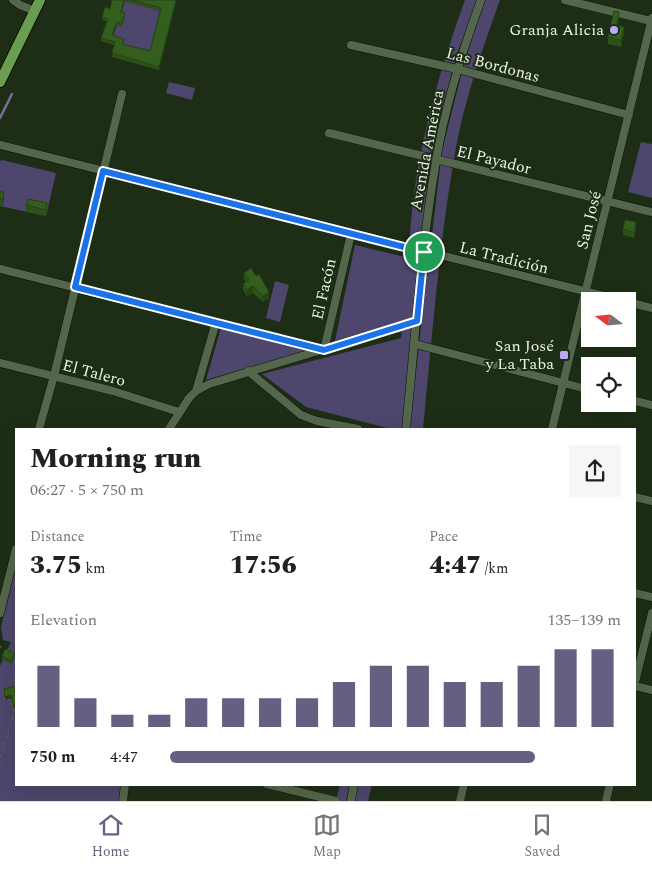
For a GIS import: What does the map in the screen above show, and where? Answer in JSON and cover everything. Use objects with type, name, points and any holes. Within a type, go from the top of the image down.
[{"type":"main road","points":[[0,82],[40,0]]},
{"type":"street","points":[[13,0],[35,11]]},
{"type":"street","name":"Avenida América","points":[[406,428],[424,252],[436,160],[457,69],[481,0]]},
{"type":"street","points":[[565,0],[652,20]]},
{"type":"street","name":"San José","points":[[585,292],[652,20]]},
{"type":"street","name":"Las Bordonas","points":[[351,44],[457,69],[628,115]]},
{"type":"street","points":[[39,428],[54,376],[122,94]]},
{"type":"street","name":"El Payador","points":[[329,133],[652,212]]},
{"type":"street","name":"La Tradición","points":[[0,145],[585,292]]},
{"type":"street","name":"El Facón","points":[[324,350],[351,234]]},
{"type":"street","points":[[0,269],[324,350]]},
{"type":"street","name":"La Tradición","points":[[636,304],[652,308]]},
{"type":"street","name":"San José","points":[[552,428],[581,309]]},
{"type":"street","points":[[170,428],[179,412],[196,391],[209,384],[417,321]]},
{"type":"street","points":[[196,391],[216,322]]},
{"type":"street","points":[[415,344],[581,388]]},
{"type":"street","name":"El Talero","points":[[0,363],[113,391],[179,412]]},
{"type":"street","points":[[248,371],[301,416],[353,428]]},
{"type":"street","points":[[636,401],[652,406]]},
{"type":"street","points":[[636,497],[652,501]]},
{"type":"street","points":[[0,613],[15,553]]},
{"type":"street","points":[[636,593],[652,597]]},
{"type":"street","points":[[636,680],[652,613]]},
{"type":"street","points":[[636,684],[652,690]]},
{"type":"street","points":[[124,801],[125,786]]},
{"type":"street","points":[[275,786],[336,801]]},
{"type":"street","points":[[351,801],[354,786]]},
{"type":"street","points":[[460,801],[464,786]]},
{"type":"street","points":[[606,801],[610,786]]},
{"type":"path","points":[[0,646],[4,651]]},
{"type":"path","points":[[4,651],[9,649],[15,653]]},
{"type":"path","points":[[2,657],[4,651]]},
{"type":"path","points":[[15,661],[13,666],[15,681]]},
{"type":"path","points":[[15,689],[2,691],[5,701],[10,699],[15,712]]},
{"type":"path","points":[[0,757],[15,717]]},
{"type":"shaded area","points":[[465,0],[478,0],[458,51],[439,120],[429,167],[403,428],[387,428],[306,407],[262,374],[401,338],[403,320],[335,341],[355,245],[409,258],[414,192],[420,159],[435,95]]},
{"type":"shaded area","points":[[485,0],[500,0],[468,95],[455,153],[440,256],[423,428],[409,428],[442,151],[465,60]]},
{"type":"shaded area","points":[[125,1],[164,12],[153,52],[122,47],[112,39],[117,25],[122,26],[121,15]]},
{"type":"shaded area","points":[[169,82],[195,88],[192,100],[166,93]]},
{"type":"shaded area","points":[[641,142],[652,144],[652,198],[628,192]]},
{"type":"shaded area","points":[[0,161],[56,173],[46,216],[0,206]]},
{"type":"shaded area","points":[[275,281],[289,285],[280,322],[266,318]]},
{"type":"shaded area","points":[[221,328],[306,351],[206,380]]},
{"type":"shaded area","points":[[15,571],[15,786],[121,786],[120,801],[0,801],[0,666],[11,642],[3,640],[1,627]]},
{"type":"shaded area","points":[[340,786],[350,786],[346,801],[336,801]]},
{"type":"shaded area","points":[[358,786],[372,786],[368,801],[355,801]]},
{"type":"building","points":[[112,0],[124,0],[121,12],[125,13],[122,24],[117,22],[112,35],[124,39],[122,44],[150,51],[161,8],[132,0],[176,0],[159,67],[112,53],[115,42],[101,38],[108,19],[102,17],[105,7],[110,9]]},
{"type":"building","points":[[614,11],[619,12],[617,25],[624,27],[621,40],[608,37]]},
{"type":"building","points":[[0,191],[4,192],[3,200],[0,199]]},
{"type":"building","points":[[28,199],[47,203],[46,210],[26,205]]},
{"type":"building","points":[[625,220],[636,222],[634,232],[623,229]]},
{"type":"building","points":[[251,268],[256,276],[259,274],[269,292],[263,296],[253,286],[247,290],[243,284],[249,280],[244,273]]},
{"type":"building","points":[[5,649],[15,653],[11,661],[2,656]]},
{"type":"building","points":[[15,686],[15,706],[11,695],[5,697],[4,689]]},
{"type":"waterway","points":[[0,118],[12,94]]},
{"type":"place","name":"Granja Alicia","points":[[614,30]]},
{"type":"place","name":"San José y La Taba","points":[[564,355]]},
{"type":"route","points":[[103,171],[424,252],[417,321],[324,350],[75,287],[103,171]]}]
